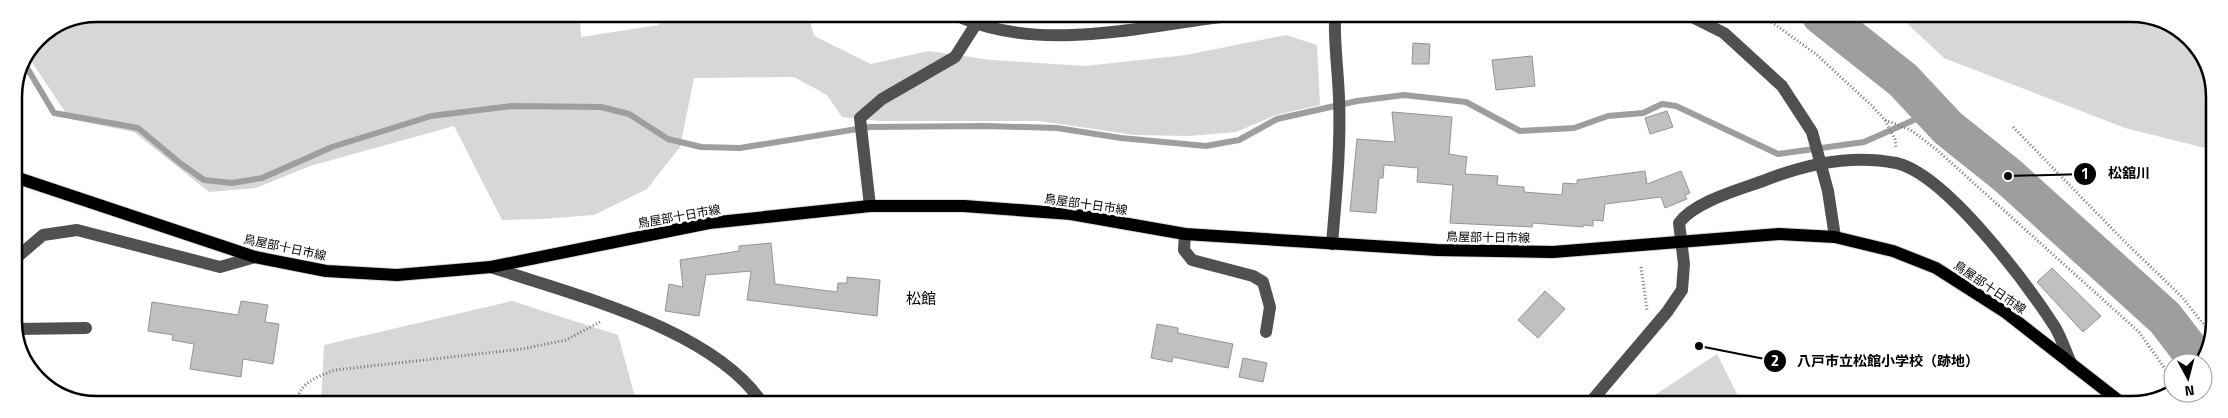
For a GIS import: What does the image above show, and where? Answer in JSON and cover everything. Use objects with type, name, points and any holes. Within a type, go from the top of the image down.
[{"type":"main road","name":"鳥屋部十日市線","points":[[22,179],[255,257],[326,271],[397,276],[491,267],[709,223],[870,206],[964,206],[1071,214],[1185,234],[1437,250],[1553,252],[1778,234],[1835,237],[1893,250],[1936,268],[2006,312],[2073,367],[2112,396]]},
{"type":"street","points":[[870,206],[860,118],[882,99],[955,57],[976,24],[1058,37],[1172,23]]},
{"type":"street","points":[[1332,244],[1340,160],[1335,23]]},
{"type":"street","points":[[1704,23],[1724,33],[1782,86],[1812,132],[1828,191],[1835,237]]},
{"type":"street","points":[[1596,396],[1655,326],[1682,290],[1684,264],[1679,223],[1684,215],[1705,204],[1777,175],[1820,163],[1844,160],[1897,163],[1932,181],[1962,209],[2000,251],[2055,328],[2073,367]]},
{"type":"street","points":[[22,253],[43,235],[77,230],[220,268],[255,257]]},
{"type":"street","points":[[1185,234],[1184,250],[1192,260],[1253,276],[1263,282],[1270,308],[1266,332]]},
{"type":"street","points":[[491,267],[616,309],[680,336],[726,365],[753,388],[758,396]]},
{"type":"street","points":[[23,329],[86,328]]},
{"type":"path","points":[[1773,23],[1816,54],[1885,120],[1895,139],[1897,163]]},
{"type":"path","points":[[1885,120],[1911,130],[1936,150],[2139,332],[2163,366]]},
{"type":"path","points":[[2013,127],[2125,242],[2182,297],[2205,327]]},
{"type":"path","points":[[1642,267],[1647,313],[1655,326]]},
{"type":"path","points":[[298,396],[310,380],[335,370],[522,349],[566,340],[604,320],[616,309]]},
{"type":"shaded area","points":[[97,23],[580,23],[581,37],[659,25],[659,23],[810,23],[814,36],[871,64],[929,51],[991,60],[1085,66],[1186,55],[1286,35],[1317,45],[1320,105],[1276,115],[1236,132],[1190,136],[1134,135],[1039,121],[879,121],[842,117],[827,95],[794,77],[694,78],[680,147],[647,189],[594,215],[502,220],[454,126],[310,166],[256,188],[209,192],[134,132],[70,119],[32,62],[44,44],[56,35],[69,28]]},
{"type":"shaded area","points":[[1907,23],[2141,23],[2159,28],[2172,35],[2187,48],[2196,60],[2202,73],[2206,97],[2206,148],[2125,128],[1944,58]]},
{"type":"shaded area","points":[[512,301],[618,335],[635,396],[321,396],[324,345]]},
{"type":"shaded area","points":[[1717,354],[1738,396],[1653,396]]},
{"type":"building","points":[[1413,43],[1430,44],[1429,64],[1412,64]]},
{"type":"building","points":[[1532,56],[1535,86],[1496,90],[1492,60]]},
{"type":"building","points":[[1667,111],[1673,127],[1650,134],[1645,118]]},
{"type":"building","points":[[1392,112],[1452,117],[1449,154],[1467,157],[1465,174],[1498,176],[1497,185],[1524,187],[1524,192],[1562,195],[1563,183],[1577,184],[1577,180],[1645,171],[1647,184],[1681,171],[1690,193],[1685,195],[1687,199],[1665,208],[1661,197],[1605,204],[1603,221],[1593,220],[1593,226],[1533,223],[1532,227],[1450,223],[1453,185],[1417,182],[1418,168],[1384,165],[1383,178],[1379,178],[1376,213],[1350,211],[1357,139],[1395,142]]},
{"type":"building","points":[[771,243],[775,284],[837,292],[838,283],[847,283],[847,277],[880,280],[877,316],[747,300],[751,271],[706,275],[699,316],[665,311],[669,284],[683,287],[680,260],[739,251],[739,246]]},
{"type":"building","points":[[2052,268],[2101,316],[2083,332],[2037,282]]},
{"type":"building","points":[[1545,291],[1565,309],[1538,338],[1518,320]]},
{"type":"building","points":[[241,301],[268,305],[265,322],[279,324],[273,364],[243,359],[241,377],[190,369],[194,344],[172,340],[173,335],[148,331],[152,302],[238,315]]},
{"type":"building","points":[[1157,324],[1178,328],[1178,333],[1233,344],[1228,368],[1173,357],[1172,362],[1151,358]]},
{"type":"building","points":[[1243,358],[1267,363],[1263,382],[1239,377]]},
{"type":"waterway","points":[[1831,23],[1903,80],[1948,128],[2008,176],[2165,318],[2192,353]]},
{"type":"waterway","points":[[28,69],[54,113],[138,128],[204,180],[232,183],[262,178],[332,147],[431,116],[512,106],[601,107],[629,114],[668,139],[701,147],[740,148],[870,127],[986,126],[1057,128],[1121,138],[1206,146],[1239,140],[1277,119],[1357,101],[1404,95],[1466,102],[1520,131],[1574,128],[1608,116],[1643,113],[1662,104],[1676,106],[1778,154],[1864,142],[1914,120],[1926,103]]},
{"type":"place","name":"松舘川","points":[[2008,176]]},
{"type":"place","name":"八戸市立松館小学校（跡地）","points":[[1699,346]]},
{"type":"district","name":"松館","points":[[921,298]]}]
